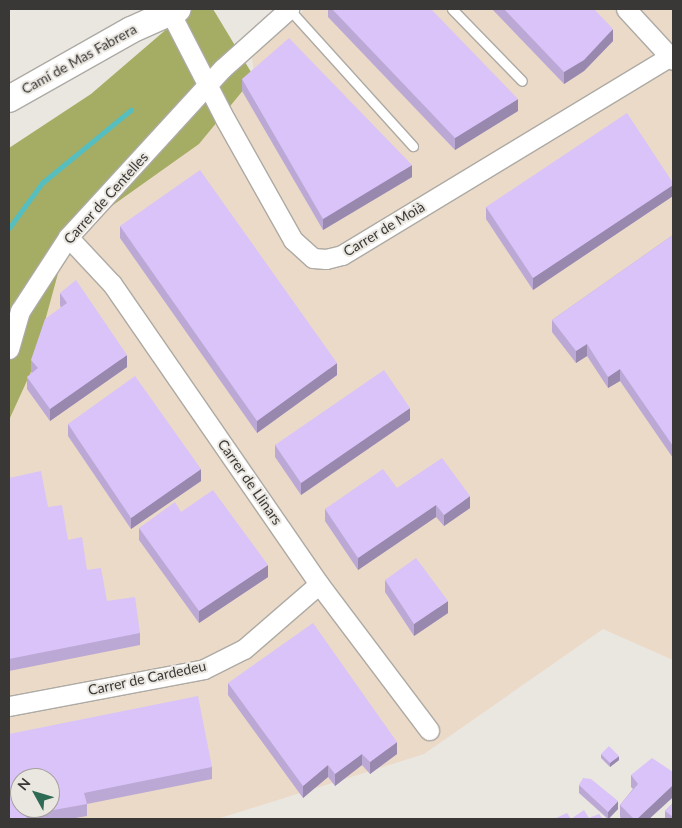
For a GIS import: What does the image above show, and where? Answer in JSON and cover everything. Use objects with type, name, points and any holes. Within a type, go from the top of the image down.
[{"type":"street","name":"Carrer de Centelles","points":[[9,350],[20,311],[68,238],[223,68],[289,9]]},
{"type":"street","points":[[626,9],[672,58]]},
{"type":"street","name":"Carrer de Moià","points":[[174,11],[225,119],[293,240],[313,258],[326,259],[342,255],[672,58]]},
{"type":"street","name":"Camí de Mas Fabrera","points":[[9,99],[70,62],[174,11]]},
{"type":"street","name":"Carrer de Llinars","points":[[68,238],[112,284],[319,584],[428,730]]},
{"type":"street","name":"Carrer de Cardedeu","points":[[9,706],[204,669],[244,649],[319,584]]},
{"type":"lane","points":[[289,9],[413,146]]},
{"type":"lane","points":[[452,9],[522,81]]},
{"type":"shaded area","points":[[305,9],[673,9],[673,660],[603,629],[424,754],[217,819],[9,819],[9,349],[68,237],[254,77],[252,55]]},
{"type":"green space","points":[[190,9],[213,9],[254,77],[199,144],[68,237],[31,372],[9,420],[9,148],[91,94]]},
{"type":"building","points":[[332,9],[431,9],[518,99],[455,138]]},
{"type":"building","points":[[504,9],[594,9],[613,29],[584,60],[564,72]]},
{"type":"building","points":[[289,38],[412,165],[323,219],[242,79]]},
{"type":"building","points":[[627,113],[673,185],[533,278],[486,207]]},
{"type":"building","points":[[200,170],[337,363],[257,421],[120,226]]},
{"type":"building","points":[[673,235],[673,446],[620,369],[608,377],[587,344],[576,351],[552,320]]},
{"type":"building","points":[[76,280],[127,355],[50,409],[27,377],[38,368],[31,360],[45,319],[67,303],[60,293]]},
{"type":"building","points":[[384,370],[410,408],[301,483],[275,445]]},
{"type":"building","points":[[135,376],[201,469],[131,518],[68,424]]},
{"type":"building","points":[[442,458],[470,496],[444,515],[436,505],[358,558],[325,509],[383,469],[397,488]]},
{"type":"building","points":[[41,471],[48,507],[62,505],[68,540],[82,537],[87,570],[101,568],[107,601],[135,597],[140,633],[9,659],[9,478]]},
{"type":"building","points":[[213,490],[268,565],[199,611],[139,528],[175,502],[181,512]]},
{"type":"building","points":[[416,558],[448,601],[414,624],[385,580]]},
{"type":"building","points":[[313,623],[397,742],[370,762],[362,754],[335,774],[328,765],[303,786],[228,683]]},
{"type":"building","points":[[198,696],[212,767],[84,793],[87,804],[60,809],[60,768],[10,768],[10,818],[27,819],[9,819],[9,734]]},
{"type":"building","points":[[609,746],[619,756],[610,763],[601,754]]},
{"type":"building","points":[[652,758],[673,772],[673,787],[637,819],[634,819],[620,805],[638,784],[631,775]]},
{"type":"building","points":[[583,778],[591,779],[618,801],[608,812],[579,785]]},
{"type":"building","points":[[673,803],[673,817],[665,811]]},
{"type":"building","points":[[584,810],[589,818],[599,814],[603,819],[571,819]]},
{"type":"building","points":[[567,813],[571,819],[554,819]]},
{"type":"waterway","points":[[9,228],[42,183],[131,110]]}]
